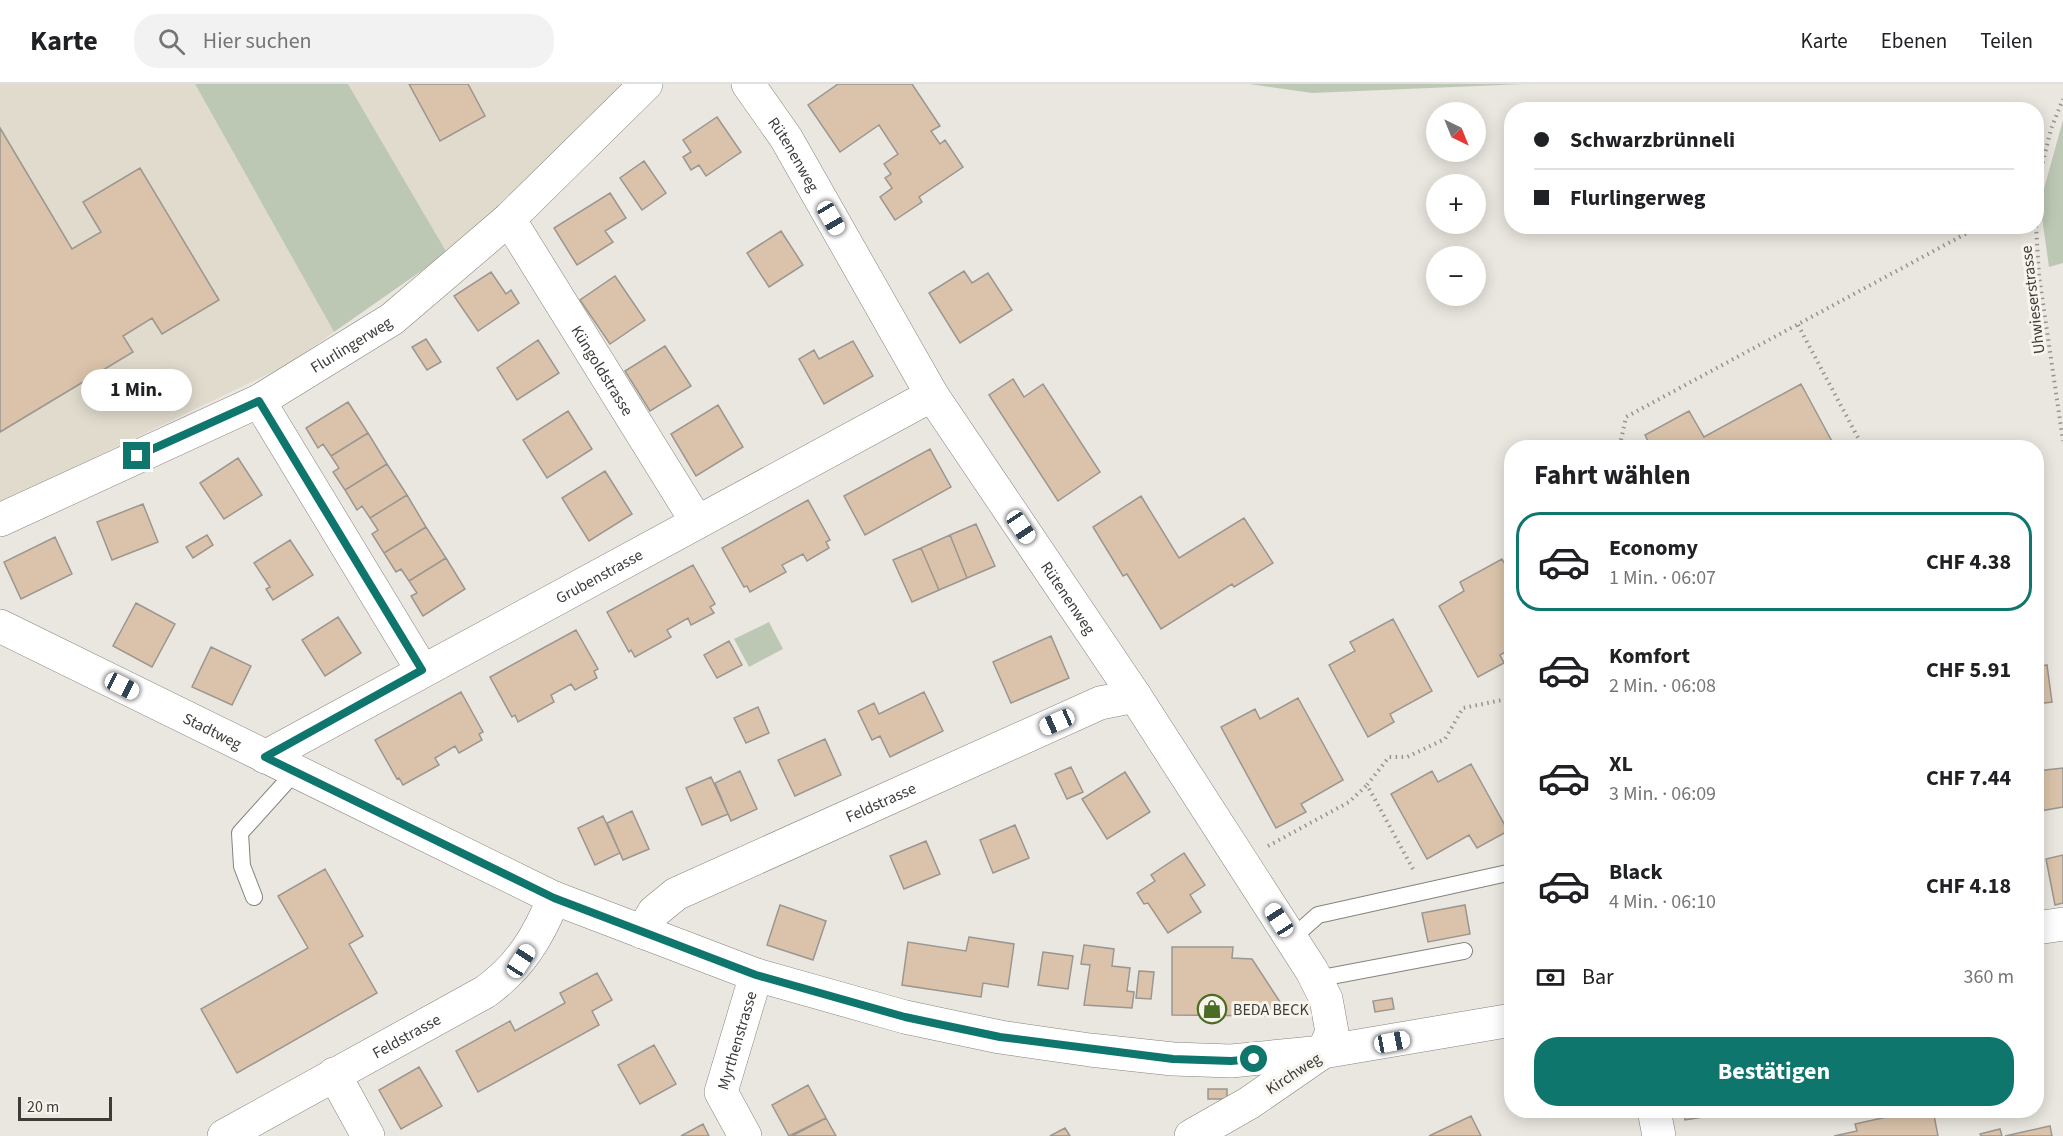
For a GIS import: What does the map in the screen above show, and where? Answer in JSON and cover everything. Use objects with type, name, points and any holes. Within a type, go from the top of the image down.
[{"type":"street","name":"Flurlingerweg","points":[[0,520],[259,401],[392,319],[508,219],[646,84]]},
{"type":"street","name":"Rütenenweg","points":[[748,84],[786,138],[932,395],[1135,696],[1316,979],[1326,999],[1332,1032],[1323,1052]]},
{"type":"street","name":"Küngoldstrasse","points":[[508,219],[697,522]]},
{"type":"street","name":"Grubenstrasse","points":[[265,757],[932,395]]},
{"type":"street","points":[[259,401],[422,670]]},
{"type":"street","name":"Stadtweg","points":[[0,626],[554,898],[756,975],[905,1017],[1000,1037],[1067,1047],[1173,1059],[1231,1061],[1323,1052]]},
{"type":"street","name":"Feldstrasse","points":[[642,932],[654,912],[676,894],[1100,703],[1135,696]]},
{"type":"street","name":"Feldstrasse","points":[[224,1136],[485,992],[521,961],[534,941],[554,898]]},
{"type":"street","points":[[2044,927],[2063,924]]},
{"type":"street","name":"Myrthenstrasse","points":[[745,1136],[720,1092],[756,975]]},
{"type":"street","name":"Kirchweg","points":[[1191,1136],[1249,1103],[1323,1052],[1504,1021]]},
{"type":"street","points":[[334,1074],[368,1136]]},
{"type":"street","points":[[1656,1118],[1659,1136]]},
{"type":"lane","points":[[254,897],[242,866],[240,833],[296,772]]},
{"type":"lane","points":[[1291,939],[1318,915],[1504,874]]},
{"type":"lane","points":[[1316,979],[1464,951]]},
{"type":"path","points":[[2044,159],[2063,99]]},
{"type":"path","points":[[1621,440],[1626,417],[1965,234]]},
{"type":"path","name":"Uhwieserstrasse","points":[[2036,234],[2039,276],[2063,441]]},
{"type":"path","points":[[1798,325],[1859,440]]},
{"type":"path","points":[[1242,863],[1288,833],[1349,802],[1367,785],[1389,758],[1407,757],[1445,740],[1463,708],[1482,702],[1504,699]]},
{"type":"path","points":[[1367,785],[1425,891]]},
{"type":"shaded area","points":[[0,84],[195,84],[334,332],[289,364],[0,503]]},
{"type":"shaded area","points":[[348,84],[624,84],[447,253]]},
{"type":"green space","points":[[195,84],[348,84],[447,253],[334,332]]},
{"type":"green space","points":[[1249,84],[1524,84],[1312,93]]},
{"type":"green space","points":[[2063,120],[2063,263],[2049,267],[2044,231],[2044,189]]},
{"type":"green space","points":[[769,622],[783,649],[749,667],[734,639]]},
{"type":"building","points":[[409,84],[468,84],[485,116],[440,141]]},
{"type":"building","points":[[838,84],[912,84],[940,126],[931,131],[940,144],[945,140],[963,167],[919,197],[922,202],[895,220],[880,197],[892,188],[885,178],[891,174],[884,164],[898,154],[879,125],[840,152],[808,105]]},
{"type":"building","points":[[717,117],[741,152],[706,176],[699,165],[691,170],[683,157],[691,152],[683,140]]},
{"type":"building","points":[[0,128],[72,249],[101,232],[83,202],[140,168],[219,300],[162,334],[152,318],[123,336],[133,352],[0,432]]},
{"type":"building","points":[[644,161],[666,193],[642,210],[620,178]]},
{"type":"building","points":[[610,193],[626,218],[605,231],[613,242],[577,265],[554,228]]},
{"type":"building","points":[[781,231],[803,265],[769,287],[747,253]]},
{"type":"building","points":[[964,271],[972,283],[988,273],[1012,310],[960,343],[929,293]]},
{"type":"building","points":[[491,272],[506,294],[511,290],[519,303],[478,331],[454,296]]},
{"type":"building","points":[[615,276],[645,320],[610,344],[580,300]]},
{"type":"building","points":[[426,339],[441,362],[427,370],[412,347]]},
{"type":"building","points":[[538,340],[559,373],[517,400],[497,368]]},
{"type":"building","points":[[853,341],[873,376],[824,404],[799,359],[814,350],[819,359]]},
{"type":"building","points":[[665,346],[691,386],[650,411],[625,371]]},
{"type":"building","points":[[1013,379],[1024,397],[1043,384],[1100,472],[1058,501],[989,395]]},
{"type":"building","points":[[1801,384],[1831,440],[1648,440],[1645,435],[1689,411],[1704,437]]},
{"type":"building","points":[[348,402],[368,433],[331,456],[323,444],[318,448],[306,428]]},
{"type":"building","points":[[718,405],[743,447],[696,476],[671,434]]},
{"type":"building","points":[[568,411],[592,449],[547,478],[523,440]]},
{"type":"building","points":[[368,433],[387,464],[345,490],[333,472],[339,468],[331,456]]},
{"type":"building","points":[[930,449],[951,487],[865,535],[844,496]]},
{"type":"building","points":[[238,458],[262,495],[224,519],[200,483]]},
{"type":"building","points":[[387,464],[407,495],[370,518],[362,506],[357,510],[345,490]]},
{"type":"building","points":[[605,471],[632,514],[589,541],[562,498]]},
{"type":"building","points":[[407,495],[426,527],[384,553],[372,534],[378,530],[370,518]]},
{"type":"building","points":[[1141,496],[1179,558],[1244,518],[1273,563],[1234,587],[1232,584],[1161,629],[1127,574],[1123,576],[1093,527]]},
{"type":"building","points":[[808,500],[830,540],[826,542],[829,548],[807,561],[803,554],[782,565],[786,572],[750,592],[747,586],[744,587],[722,548]]},
{"type":"building","points":[[143,504],[158,542],[112,560],[97,522]]},
{"type":"building","points":[[976,524],[995,566],[967,578],[950,535]]},
{"type":"building","points":[[426,527],[446,558],[409,581],[401,569],[396,572],[384,553]]},
{"type":"building","points":[[207,535],[213,545],[193,558],[186,547]]},
{"type":"building","points":[[950,535],[967,578],[939,590],[921,548]]},
{"type":"building","points":[[55,537],[72,574],[21,599],[4,562]]},
{"type":"building","points":[[290,540],[313,575],[273,600],[266,589],[270,587],[254,563]]},
{"type":"building","points":[[921,548],[939,590],[912,602],[893,560]]},
{"type":"building","points":[[446,558],[465,589],[423,616],[411,596],[417,593],[409,581]]},
{"type":"building","points":[[1502,559],[1504,563],[1504,653],[1500,655],[1504,663],[1478,677],[1439,606],[1464,591],[1460,582]]},
{"type":"building","points":[[693,565],[715,604],[710,607],[714,613],[691,625],[688,618],[667,630],[671,637],[635,657],[631,650],[629,652],[607,612]]},
{"type":"building","points":[[136,603],[175,624],[152,667],[113,646]]},
{"type":"building","points":[[338,617],[361,653],[325,676],[302,640]]},
{"type":"building","points":[[1393,619],[1432,691],[1390,714],[1394,722],[1368,737],[1329,665],[1355,651],[1350,642]]},
{"type":"building","points":[[576,630],[598,669],[594,671],[597,678],[575,690],[571,684],[551,695],[554,702],[518,722],[515,715],[512,717],[490,677]]},
{"type":"building","points":[[1051,636],[1069,678],[1011,703],[993,662]]},
{"type":"building","points":[[729,641],[742,665],[717,678],[704,655]]},
{"type":"building","points":[[211,647],[251,666],[232,705],[192,687]]},
{"type":"building","points":[[2047,665],[2052,702],[2044,703],[2044,666]]},
{"type":"building","points":[[461,692],[483,732],[479,734],[482,740],[459,753],[455,746],[435,758],[439,765],[403,785],[399,778],[397,779],[375,740]]},
{"type":"building","points":[[924,692],[943,731],[890,757],[880,736],[872,740],[858,711],[874,703],[879,714]]},
{"type":"building","points":[[1298,698],[1343,780],[1301,804],[1306,812],[1276,828],[1221,727],[1255,709],[1260,719]]},
{"type":"building","points":[[758,707],[769,733],[746,743],[734,718]]},
{"type":"building","points":[[825,739],[841,775],[795,796],[778,760]]},
{"type":"building","points":[[1471,764],[1504,824],[1504,833],[1477,848],[1469,835],[1427,859],[1391,794],[1432,771],[1438,782]]},
{"type":"building","points":[[1071,767],[1083,792],[1067,799],[1055,774]]},
{"type":"building","points":[[2063,768],[2063,807],[2044,810],[2044,770]]},
{"type":"building","points":[[740,771],[757,809],[731,821],[715,783]]},
{"type":"building","points":[[1125,772],[1150,812],[1107,839],[1082,799]]},
{"type":"building","points":[[711,777],[728,814],[702,825],[686,788]]},
{"type":"building","points":[[632,811],[649,849],[623,860],[607,823]]},
{"type":"building","points":[[603,816],[620,853],[595,865],[578,828]]},
{"type":"building","points":[[1015,825],[1029,858],[993,873],[980,840]]},
{"type":"building","points":[[926,841],[940,874],[904,889],[890,856]]},
{"type":"building","points":[[1184,853],[1205,885],[1190,895],[1201,912],[1168,933],[1148,903],[1144,904],[1137,893],[1155,881],[1151,875]]},
{"type":"building","points":[[2063,855],[2063,903],[2055,905],[2046,859]]},
{"type":"building","points":[[325,869],[363,936],[349,944],[377,993],[237,1073],[201,1009],[308,948],[278,896]]},
{"type":"building","points":[[780,905],[826,921],[813,960],[767,945]]},
{"type":"building","points":[[1465,905],[1470,934],[1428,942],[1422,913]]},
{"type":"building","points":[[969,937],[1014,944],[1008,987],[983,983],[981,997],[902,985],[908,942],[966,951]]},
{"type":"building","points":[[1084,945],[1114,949],[1112,966],[1130,968],[1127,991],[1134,992],[1132,1008],[1084,1005],[1090,965],[1081,964]]},
{"type":"building","points":[[1172,947],[1233,947],[1232,958],[1252,959],[1284,1008],[1279,1016],[1172,1015]]},
{"type":"building","points":[[1043,952],[1073,956],[1068,989],[1038,985]]},
{"type":"building","points":[[1139,971],[1154,972],[1151,999],[1136,998]]},
{"type":"building","points":[[597,973],[612,1000],[592,1011],[599,1025],[478,1092],[456,1051],[510,1021],[515,1031],[565,1003],[560,993]]},
{"type":"building","points":[[1392,998],[1394,1009],[1375,1012],[1373,1001]]},
{"type":"building","points":[[654,1045],[676,1084],[640,1104],[618,1065]]},
{"type":"building","points":[[419,1067],[442,1106],[401,1129],[379,1090]]},
{"type":"building","points":[[808,1085],[826,1118],[789,1136],[772,1105]]},
{"type":"building","points":[[1208,1089],[1227,1089],[1227,1099],[1208,1099]]},
{"type":"building","points":[[1471,1116],[1481,1136],[1429,1136]]},
{"type":"building","points":[[826,1118],[836,1136],[792,1136]]},
{"type":"building","points":[[1882,1118],[1935,1118],[1938,1136],[1834,1136],[1857,1131],[1855,1124]]},
{"type":"building","points":[[703,1124],[709,1136],[681,1136]]},
{"type":"building","points":[[2050,1126],[2052,1136],[2005,1136]]},
{"type":"building","points":[[1065,1128],[1070,1136],[1050,1136]]},
{"type":"building","points":[[2000,1129],[2002,1136],[1981,1136],[1980,1134]]},
{"type":"place","name":"BEDA BECK","points":[[1212,1009]]},
{"type":"route","points":[[137,456],[259,401],[422,670],[265,757],[554,898],[756,975],[905,1017],[1000,1037],[1173,1059],[1231,1061],[1254,1059]]}]
